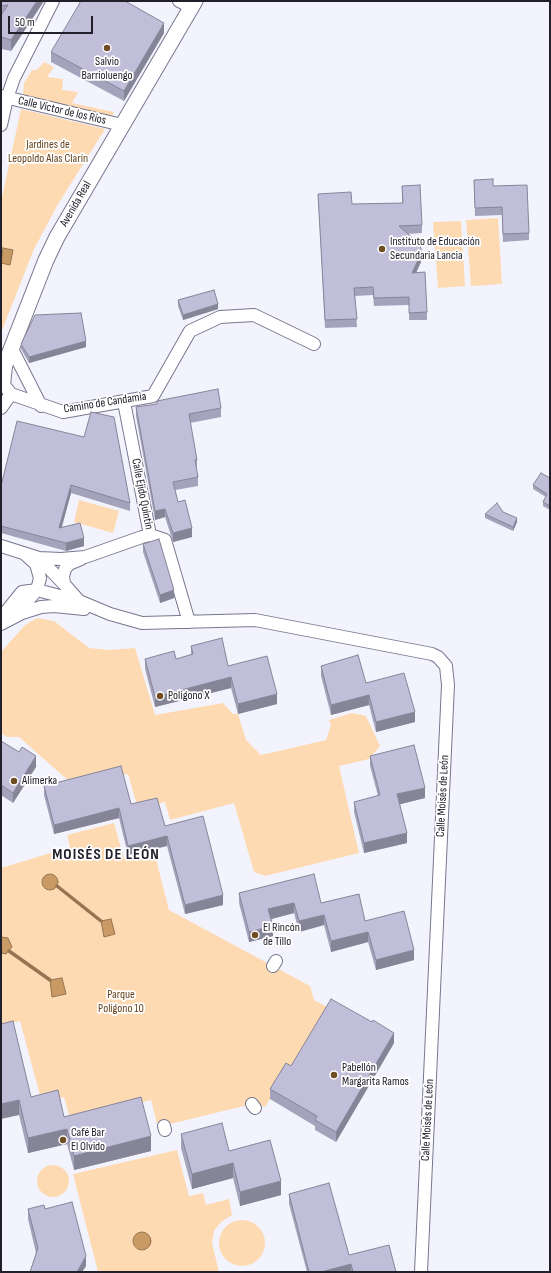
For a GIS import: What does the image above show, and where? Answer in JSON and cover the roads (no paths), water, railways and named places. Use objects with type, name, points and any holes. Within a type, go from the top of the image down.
[{"type":"main road","name":"Avenida Real","points":[[1,375],[6,355],[46,260],[122,125],[188,3]]},
{"type":"street","points":[[1,126],[4,97],[53,1]]},
{"type":"street","name":"Calle Víctor de los Ríos","points":[[4,97],[122,125]]},
{"type":"street","name":"Camino de Candamia","points":[[11,394],[41,406],[63,412],[153,396],[190,331],[220,317],[254,315],[314,344]]},
{"type":"street","points":[[1,408],[11,394],[4,385],[6,355]]},
{"type":"street","points":[[6,355],[41,406]]},
{"type":"street","name":"Calle Ejido Quintin","points":[[124,402],[150,535],[165,540],[190,622]]},
{"type":"street","points":[[64,584],[65,569],[69,564],[150,535]]},
{"type":"street","points":[[1,546],[39,558],[60,559],[85,557]]},
{"type":"street","points":[[24,553],[36,564],[39,571],[40,578],[37,590]]},
{"type":"street","name":"Calle Moisés de León","points":[[39,558],[79,601]]},
{"type":"street","name":"Calle Moisés de León","points":[[1,624],[37,590],[79,601],[110,614],[142,624],[255,620],[432,654],[438,657],[446,666],[448,685],[421,1272]]},
{"type":"street","name":"Calle Moisés de León","points":[[6,618],[29,610],[54,606],[110,614]]},
{"type":"waterway","points":[[57,886],[101,921]]},
{"type":"waterway","points":[[9,951],[50,980]]},
{"type":"place","name":"Salvio Barrioluengo","points":[[107,48]]},
{"type":"place","name":"Instituto de Educación Secundaria Lancia","points":[[382,249]]},
{"type":"place","name":"Poligono X","points":[[160,696]]},
{"type":"place","name":"Alimerka","points":[[14,781]]},
{"type":"place","name":"El Rincón de Tillo","points":[[255,935]]},
{"type":"place","name":"Pabellón Margarita Ramos","points":[[334,1075]]},
{"type":"place","name":"Café Bar El Olvido","points":[[63,1140]]},
{"type":"district","name":"MOISÉS DE LEÓN","points":[[106,855]]},
{"type":"park label","name":"Jardines de Leopoldo Alas Clarín","points":[[48,152]]},
{"type":"park label","name":"Parque Polígono 10","points":[[121,1002]]}]
